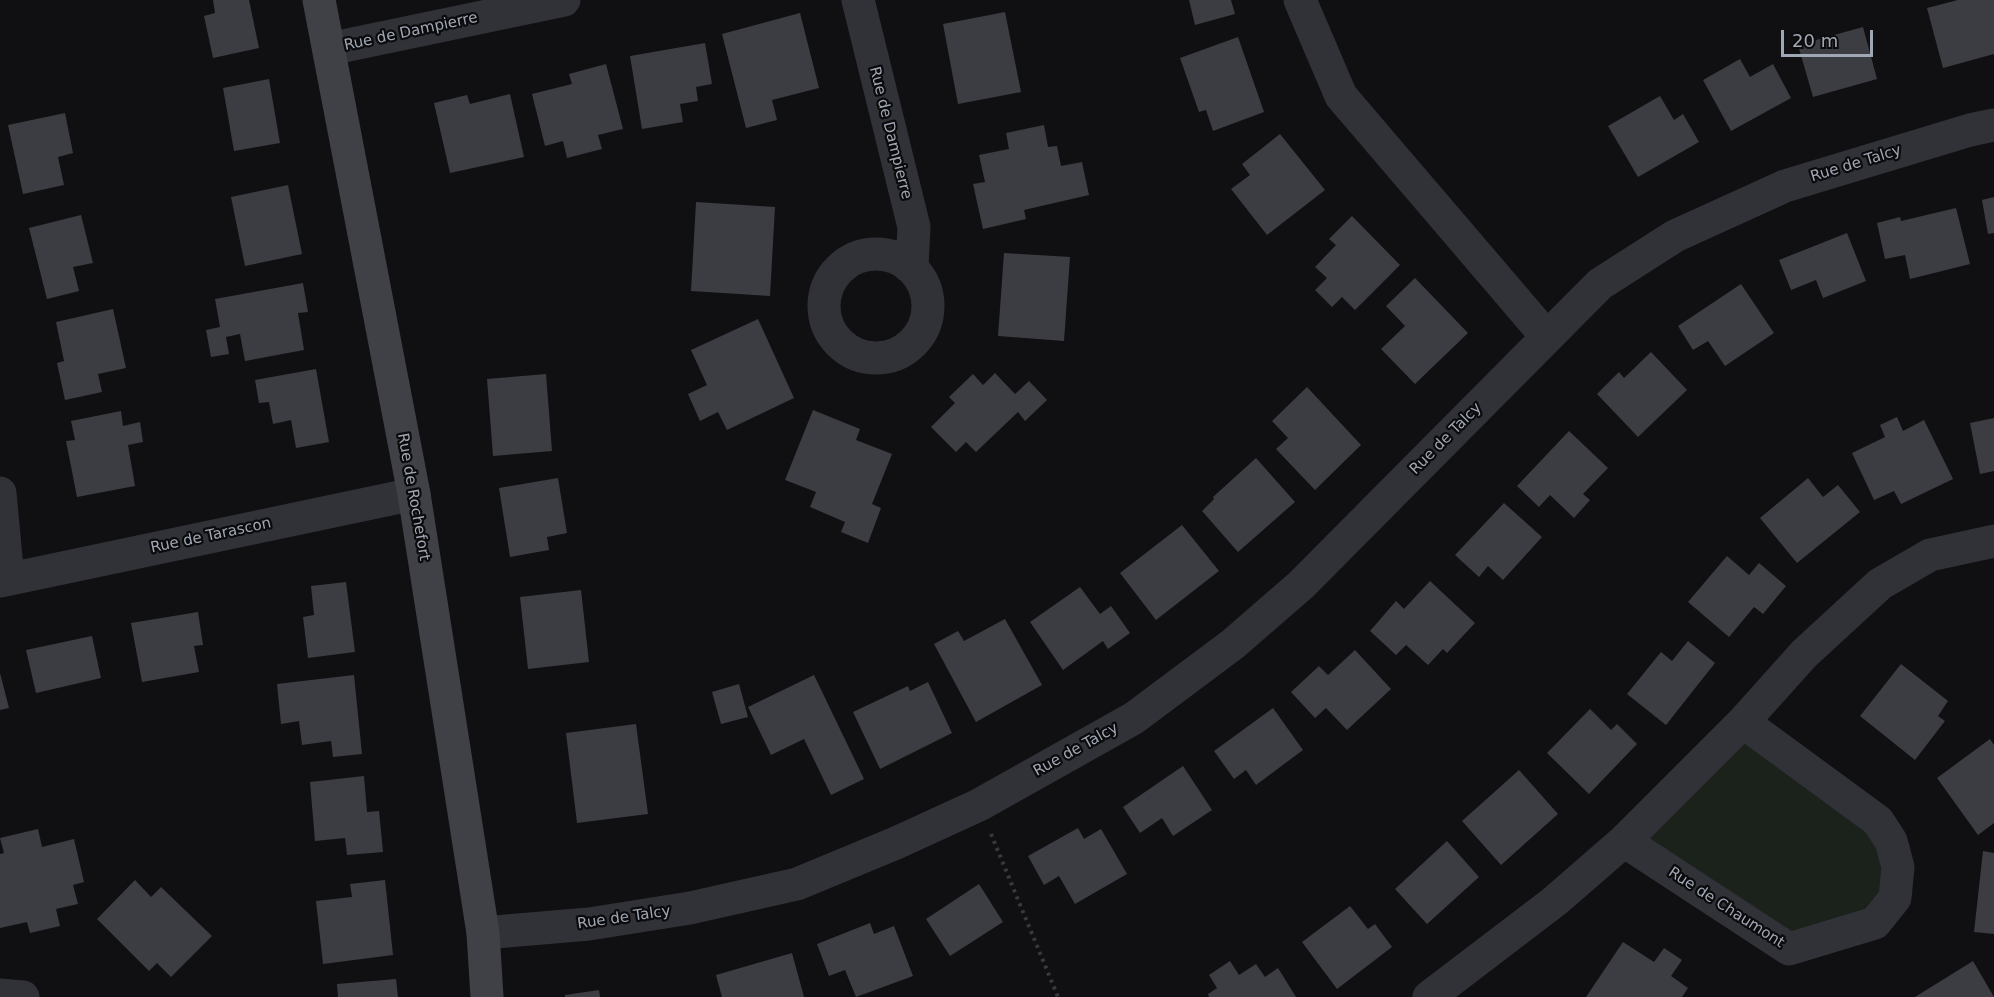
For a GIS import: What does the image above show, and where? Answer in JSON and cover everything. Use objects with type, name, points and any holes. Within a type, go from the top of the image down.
[{"type":"street","name":"Rue de Rochefort","points":[[319,0],[414,494],[483,933],[487,997]]},
{"type":"street","name":"Rue de Dampierre","points":[[329,49],[564,0]]},
{"type":"street","name":"Rue de Dampierre","points":[[858,0],[914,227],[912,267]]},
{"type":"street","points":[[1300,0],[1341,96],[1547,337]]},
{"type":"street","name":"Rue de Talcy","points":[[483,933],[589,924],[690,908],[797,884],[896,843],[979,805],[1134,718],[1233,644],[1301,585],[1600,284],[1675,236],[1785,186],[1959,133],[1994,125]]},
{"type":"street","name":"Rue de Tarascon","points":[[0,493],[4,580],[414,494]]},
{"type":"street","points":[[1429,997],[1555,901],[1624,841],[1743,722],[1804,654],[1880,584],[1930,555],[1994,541]]},
{"type":"street","name":"Rue de Chaumont","points":[[1624,841],[1789,949],[1875,923],[1895,898],[1898,867],[1891,841],[1878,821],[1743,722]]},
{"type":"street","points":[[0,995],[23,997]]},
{"type":"path","points":[[979,805],[1058,997]]},
{"type":"shaded area","points":[[1743,722],[1878,821],[1895,898],[1789,949],[1624,841]]},
{"type":"building","points":[[213,0],[249,0],[259,48],[213,58],[204,16],[215,13]]},
{"type":"building","points":[[1189,0],[1231,0],[1235,14],[1195,25]]},
{"type":"building","points":[[1958,0],[1994,0],[1994,54],[1943,68],[1927,8]]},
{"type":"building","points":[[1005,12],[1021,92],[958,104],[943,24]]},
{"type":"building","points":[[800,13],[819,88],[772,100],[777,120],[746,128],[722,34]]},
{"type":"building","points":[[1863,27],[1877,79],[1813,97],[1798,45]]},
{"type":"building","points":[[1238,37],[1264,112],[1213,131],[1206,110],[1199,112],[1180,58]]},
{"type":"building","points":[[705,43],[712,84],[696,87],[698,101],[680,104],[683,122],[642,129],[630,56]]},
{"type":"building","points":[[1740,59],[1750,77],[1773,64],[1791,98],[1731,131],[1703,80]]},
{"type":"building","points":[[606,64],[623,129],[598,135],[602,149],[567,158],[563,141],[545,146],[532,94],[572,84],[569,74]]},
{"type":"building","points":[[269,79],[280,143],[234,151],[223,88]]},
{"type":"building","points":[[510,94],[524,157],[450,173],[434,103],[467,95],[470,104]]},
{"type":"building","points":[[1660,96],[1674,120],[1683,114],[1699,142],[1638,177],[1608,126]]},
{"type":"building","points":[[65,113],[73,153],[58,157],[64,185],[23,194],[8,125]]},
{"type":"building","points":[[1044,125],[1048,147],[1057,146],[1061,166],[1082,162],[1089,195],[1024,210],[1026,219],[983,229],[973,184],[985,182],[979,155],[1009,149],[1006,133]]},
{"type":"building","points":[[1280,134],[1325,190],[1267,235],[1231,189],[1250,175],[1242,164]]},
{"type":"building","points":[[288,185],[302,254],[245,266],[231,197]]},
{"type":"building","points":[[1994,197],[1994,233],[1988,234],[1982,200]]},
{"type":"building","points":[[696,202],[775,207],[770,296],[691,291]]},
{"type":"building","points":[[1956,208],[1970,264],[1910,279],[1905,255],[1885,259],[1877,223],[1900,217],[1901,221]]},
{"type":"building","points":[[81,215],[93,263],[73,267],[79,291],[47,299],[29,228]]},
{"type":"building","points":[[1352,216],[1400,265],[1355,310],[1342,297],[1332,307],[1315,290],[1327,278],[1315,267],[1336,245],[1329,239]]},
{"type":"building","points":[[1847,233],[1866,281],[1823,298],[1816,280],[1791,290],[1779,260]]},
{"type":"building","points":[[1004,253],[1070,257],[1064,341],[998,336]]},
{"type":"building","points":[[1415,278],[1468,333],[1415,384],[1381,349],[1405,326],[1386,306]]},
{"type":"building","points":[[303,283],[308,312],[298,313],[304,350],[245,361],[240,334],[226,337],[229,354],[211,357],[206,330],[220,327],[215,299]]},
{"type":"building","points":[[1741,284],[1774,333],[1725,366],[1708,341],[1693,350],[1678,326]]},
{"type":"building","points":[[113,309],[126,368],[98,374],[102,392],[65,400],[57,363],[64,361],[56,322]]},
{"type":"building","points":[[758,319],[794,398],[727,430],[718,412],[700,421],[688,394],[707,385],[691,350]]},
{"type":"building","points":[[1651,352],[1687,390],[1638,437],[1597,394],[1619,372],[1624,378]]},
{"type":"building","points":[[316,369],[329,442],[296,448],[291,420],[273,424],[269,402],[259,403],[255,380]]},
{"type":"building","points":[[995,373],[1015,394],[1029,381],[1047,400],[1025,421],[1018,412],[976,452],[966,442],[956,452],[931,427],[955,403],[949,397],[973,374],[983,385]]},
{"type":"building","points":[[546,374],[552,451],[493,456],[487,379]]},
{"type":"building","points":[[1307,387],[1361,445],[1315,490],[1276,449],[1288,438],[1272,421]]},
{"type":"building","points":[[813,410],[860,429],[856,440],[892,454],[872,504],[881,508],[868,543],[841,532],[845,522],[810,507],[816,492],[785,480]]},
{"type":"building","points":[[121,411],[123,426],[140,422],[143,442],[128,445],[135,486],[77,497],[66,441],[75,440],[71,421]]},
{"type":"building","points":[[1897,417],[1903,431],[1924,420],[1953,479],[1901,504],[1894,491],[1874,500],[1852,453],[1885,437],[1880,425]]},
{"type":"building","points":[[1994,418],[1994,471],[1980,474],[1970,423]]},
{"type":"building","points":[[1569,431],[1608,468],[1583,494],[1590,500],[1574,518],[1550,495],[1539,507],[1517,486]]},
{"type":"building","points":[[1256,458],[1295,502],[1238,552],[1202,511],[1214,499],[1213,497]]},
{"type":"building","points":[[558,478],[567,533],[547,537],[549,550],[510,557],[499,488]]},
{"type":"building","points":[[1808,478],[1823,497],[1838,485],[1860,512],[1797,563],[1760,518]]},
{"type":"building","points":[[1504,503],[1542,537],[1503,580],[1488,566],[1479,577],[1455,555]]},
{"type":"building","points":[[1182,525],[1219,571],[1156,620],[1120,573]]},
{"type":"building","points":[[1727,556],[1749,575],[1759,563],[1786,586],[1763,614],[1754,607],[1729,637],[1688,602]]},
{"type":"building","points":[[1430,581],[1475,623],[1447,653],[1443,649],[1428,665],[1406,645],[1396,655],[1370,631],[1396,601],[1404,609]]},
{"type":"building","points":[[346,582],[355,652],[308,658],[303,617],[314,615],[311,586]]},
{"type":"building","points":[[1080,587],[1100,614],[1111,606],[1130,633],[1108,649],[1103,641],[1063,670],[1030,622]]},
{"type":"building","points":[[581,590],[589,662],[528,669],[520,597]]},
{"type":"building","points":[[198,612],[203,645],[194,646],[199,672],[142,682],[131,623]]},
{"type":"building","points":[[1005,619],[1042,685],[976,722],[934,644],[958,631],[964,641]]},
{"type":"building","points":[[92,636],[101,678],[36,693],[26,650]]},
{"type":"building","points":[[1688,641],[1715,663],[1666,725],[1627,694],[1661,652],[1672,661]]},
{"type":"building","points":[[1355,650],[1391,689],[1347,730],[1326,708],[1315,718],[1291,692],[1319,666],[1328,675]]},
{"type":"building","points":[[1901,664],[1948,701],[1938,716],[1945,721],[1915,760],[1860,716]]},
{"type":"building","points":[[0,673],[9,708],[0,710]]},
{"type":"building","points":[[354,675],[362,754],[333,757],[331,741],[302,745],[299,721],[281,724],[277,684]]},
{"type":"building","points":[[814,675],[864,779],[831,795],[804,739],[771,755],[748,707]]},
{"type":"building","points":[[928,682],[952,733],[880,769],[853,712],[908,686],[910,691]]},
{"type":"building","points":[[739,684],[748,717],[721,724],[712,692]]},
{"type":"building","points":[[1273,708],[1303,750],[1256,785],[1246,770],[1234,779],[1214,751]]},
{"type":"building","points":[[1590,709],[1611,730],[1617,724],[1637,744],[1589,794],[1547,753]]},
{"type":"building","points":[[636,724],[648,814],[577,823],[566,733]]},
{"type":"building","points":[[1990,739],[1994,745],[1994,823],[1978,835],[1937,778]]},
{"type":"building","points":[[1183,766],[1212,810],[1173,836],[1162,818],[1140,833],[1123,807]]},
{"type":"building","points":[[1519,770],[1558,814],[1501,865],[1462,821]]},
{"type":"building","points":[[364,776],[367,812],[379,811],[383,852],[347,855],[345,838],[315,841],[310,782]]},
{"type":"building","points":[[1078,828],[1084,839],[1101,829],[1127,874],[1075,904],[1059,876],[1044,885],[1028,856]]},
{"type":"building","points":[[38,829],[42,847],[74,839],[84,882],[73,885],[78,904],[56,909],[60,926],[30,933],[27,922],[0,928],[0,854],[4,853],[0,838]]},
{"type":"building","points":[[1447,841],[1479,877],[1427,924],[1395,889]]},
{"type":"building","points":[[1983,851],[1994,853],[1994,934],[1974,932]]},
{"type":"building","points":[[135,880],[151,897],[161,887],[212,936],[171,977],[157,963],[149,971],[97,919]]},
{"type":"building","points":[[385,880],[393,955],[323,964],[316,901],[352,897],[350,884]]},
{"type":"building","points":[[979,884],[1003,922],[950,956],[926,919]]},
{"type":"building","points":[[1350,906],[1368,929],[1375,924],[1392,947],[1337,989],[1302,942]]},
{"type":"building","points":[[870,923],[874,934],[894,926],[913,976],[856,997],[845,970],[829,976],[817,944]]},
{"type":"building","points":[[1623,942],[1654,962],[1664,948],[1682,960],[1671,976],[1688,988],[1682,997],[1586,997]]},
{"type":"building","points":[[792,953],[804,997],[722,997],[716,975]]},
{"type":"building","points":[[1230,961],[1239,975],[1256,964],[1265,977],[1278,968],[1296,997],[1209,997],[1208,994],[1217,988],[1209,975]]},
{"type":"building","points":[[1973,961],[1994,997],[1915,997]]},
{"type":"building","points":[[396,979],[398,997],[338,997],[337,984]]},
{"type":"building","points":[[599,990],[600,997],[565,997],[565,995]]}]
